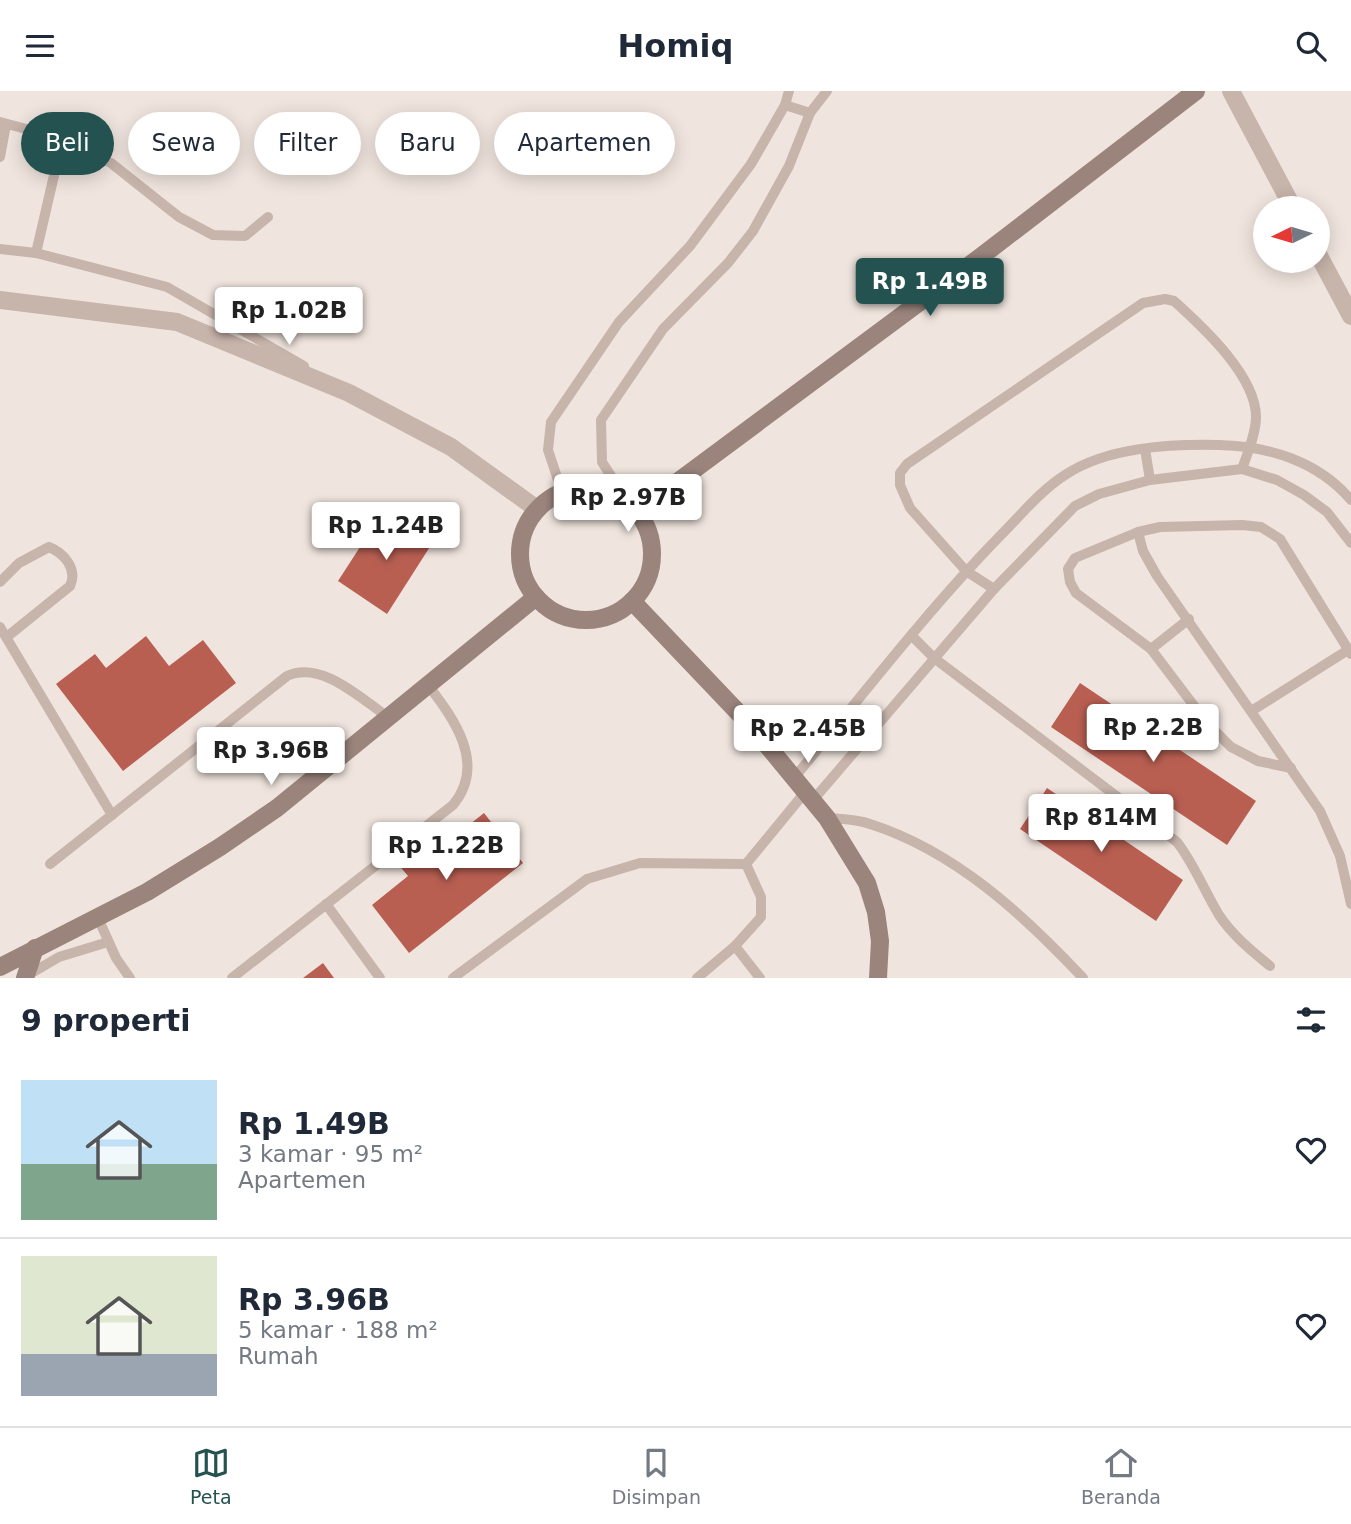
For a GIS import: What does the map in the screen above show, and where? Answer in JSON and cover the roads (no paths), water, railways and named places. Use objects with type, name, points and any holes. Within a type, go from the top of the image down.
[{"type":"street","points":[[632,507],[979,258],[1196,91]]},
{"type":"street","points":[[1231,91],[1287,196]]},
{"type":"street","points":[[1328,273],[1351,316]]},
{"type":"street","points":[[0,300],[177,322],[349,393],[452,447],[537,509]]},
{"type":"street","points":[[584,487],[607,490],[632,507],[647,529],[652,548],[644,586],[632,601],[601,618],[583,620],[549,609],[536,597],[526,581],[520,552],[526,525],[537,509],[562,492],[584,487]]},
{"type":"street","points":[[0,967],[98,918],[220,847],[276,808],[536,597]]},
{"type":"street","points":[[632,601],[702,671],[827,818],[867,883],[876,912],[880,941],[878,978]]},
{"type":"street","points":[[26,977],[35,948]]},
{"type":"lane","points":[[562,492],[548,450],[551,422],[619,322],[690,246],[751,164],[785,106],[789,91]]},
{"type":"lane","points":[[632,507],[602,462],[601,420],[663,330],[728,263],[753,230],[789,166],[810,113],[827,91]]},
{"type":"lane","points":[[785,106],[810,113]]},
{"type":"lane","points":[[0,157],[3,123],[21,128]]},
{"type":"lane","points":[[114,165],[179,217],[213,235],[245,236],[268,217]]},
{"type":"lane","points":[[36,253],[54,175]]},
{"type":"lane","points":[[0,249],[36,253],[167,287],[349,393]]},
{"type":"lane","points":[[994,589],[966,571],[904,499],[900,485],[901,473],[907,464],[1143,303],[1165,299],[1174,301],[1218,344],[1250,391],[1256,418],[1242,470]]},
{"type":"lane","points":[[746,864],[805,789],[912,636],[966,571],[1037,498],[1065,474],[1094,461],[1145,449],[1249,446],[1279,452],[1322,474],[1351,500]]},
{"type":"lane","points":[[1145,449],[1150,480]]},
{"type":"lane","points":[[805,789],[934,658],[994,589],[1075,506],[1099,493],[1150,480],[1242,470],[1277,480],[1304,495],[1327,512],[1351,543]]},
{"type":"lane","points":[[1253,710],[1350,652],[1273,532],[1261,527],[1242,525],[1160,527],[1138,531],[1075,558],[1068,569],[1070,582],[1076,593],[1151,649],[1200,714],[1231,747],[1258,761],[1291,768]]},
{"type":"lane","points":[[1138,531],[1143,551],[1157,576],[1253,710],[1320,811],[1340,856],[1351,904]]},
{"type":"lane","points":[[0,582],[19,563],[49,547],[66,558],[72,571],[70,586],[8,636]]},
{"type":"lane","points":[[1151,649],[1189,619]]},
{"type":"lane","points":[[0,627],[8,636],[111,815]]},
{"type":"lane","points":[[912,636],[934,658],[1177,842],[1189,858],[1220,916],[1244,944],[1270,966]]},
{"type":"lane","points":[[50,864],[287,676],[298,671],[318,673],[388,717]]},
{"type":"lane","points":[[232,978],[453,805],[462,795],[467,782],[467,762],[456,722],[428,685]]},
{"type":"lane","points":[[827,818],[868,823],[914,841],[950,863],[1016,911],[1083,978]]},
{"type":"lane","points":[[1340,856],[1351,848]]},
{"type":"lane","points":[[453,978],[587,879],[640,863],[746,864]]},
{"type":"lane","points":[[697,978],[755,927],[763,907],[746,864]]},
{"type":"lane","points":[[326,904],[380,978]]},
{"type":"lane","points":[[98,918],[108,942],[130,978]]},
{"type":"lane","points":[[26,977],[59,957],[108,942]]},
{"type":"lane","points":[[736,946],[760,978]]}]
